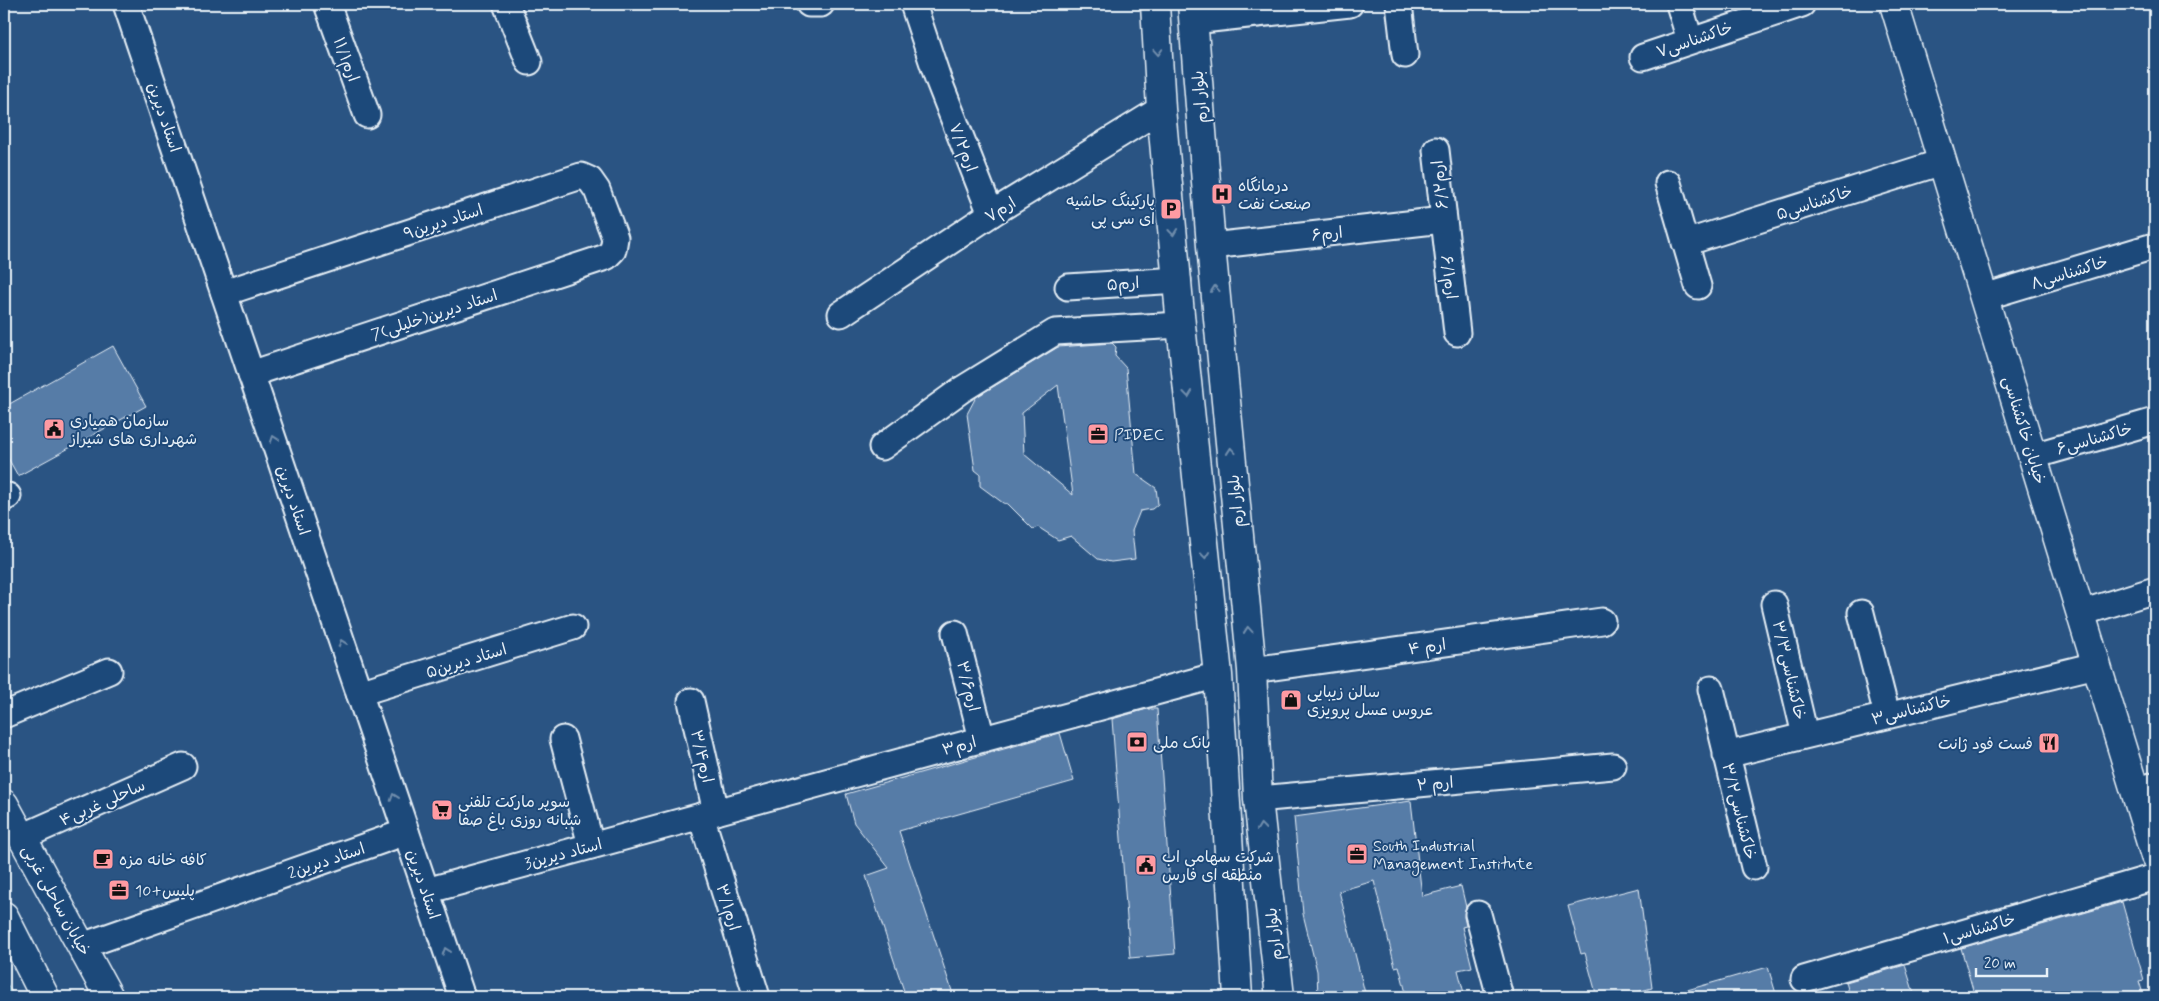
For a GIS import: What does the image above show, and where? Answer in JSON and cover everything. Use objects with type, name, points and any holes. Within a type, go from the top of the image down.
[{"type":"main road","points":[[1155,4],[1161,109],[1181,325],[1218,676],[1238,997]]},
{"type":"main road","name":"خیابان خاکشناسی","points":[[1894,4],[2096,665],[2145,788],[2155,856]]},
{"type":"main road","name":"بلوار ارم","points":[[1193,12],[1211,246],[1252,670],[1258,799],[1280,997]]},
{"type":"main road","name":"خیابان ساحلی غربی","points":[[4,804],[109,997]]},
{"type":"main road","points":[[4,916],[45,997]]},
{"type":"main road","points":[[4,957],[32,997]]},
{"type":"street","name":"استاد دیرین","points":[[126,4],[462,997]]},
{"type":"street","name":"۱۱/۱ارم","points":[[327,4],[367,115]]},
{"type":"street","points":[[506,4],[529,62]]},
{"type":"street","points":[[809,4],[821,4]]},
{"type":"street","name":"۷/۲ارم","points":[[913,4],[938,79],[991,214]]},
{"type":"street","points":[[1193,12],[1350,4]]},
{"type":"street","points":[[1398,4],[1405,55]]},
{"type":"street","points":[[1678,4],[1690,40]]},
{"type":"street","name":"خاکشناسی۷","points":[[1643,57],[1802,4]]},
{"type":"street","name":"ارم۷","points":[[841,314],[991,214],[1161,109]]},
{"type":"street","name":"۶/۲ارم","points":[[1436,150],[1443,220]]},
{"type":"street","name":"خاکشناسی۵","points":[[1686,243],[1942,162]]},
{"type":"street","name":"استاد دیرین۹","points":[[224,293],[581,176],[590,180],[596,190],[615,238],[613,250]]},
{"type":"street","points":[[1668,183],[1698,286]]},
{"type":"street","name":"ارم۶","points":[[1211,246],[1443,220]]},
{"type":"street","name":"۶/۱ارم","points":[[1443,220],[1457,333]]},
{"type":"street","name":"خاکشناسی۸","points":[[1984,297],[2154,246]]},
{"type":"street","name":"7استاد دیرین(خلیلی)","points":[[251,374],[606,257],[613,250]]},
{"type":"street","name":"ارم۵","points":[[1068,287],[1178,280]]},
{"type":"street","points":[[882,447],[961,390],[1055,332],[1181,325]]},
{"type":"street","name":"خاکشناسی۶","points":[[2032,456],[2155,421]]},
{"type":"street","points":[[2081,613],[2155,590]]},
{"type":"street","name":"۳/۳خاکشناسی","points":[[1774,604],[1805,735]]},
{"type":"street","points":[[1861,613],[1887,715]]},
{"type":"street","name":"ارم ۴","points":[[1252,670],[1602,621]]},
{"type":"street","name":"استاد دیرین۵","points":[[359,693],[573,627]]},
{"type":"street","name":"۳/۶ارم","points":[[955,633],[982,739]]},
{"type":"street","name":"خاکشناسی۳","points":[[1726,755],[2096,665]]},
{"type":"street","points":[[4,715],[109,670]]},
{"type":"street","name":"ارم۳","points":[[708,814],[1218,676]]},
{"type":"street","name":"۳/۲خاکشناسی","points":[[1711,689],[1754,867]]},
{"type":"street","name":"۳/۴ارم","points":[[691,701],[708,814]]},
{"type":"street","points":[[563,739],[591,846]]},
{"type":"street","name":"ساحلی غربی۴","points":[[22,838],[183,766]]},
{"type":"street","name":"ارم ۲","points":[[1258,799],[1612,766]]},
{"type":"street","name":"3استاد دیرین","points":[[426,890],[708,814]]},
{"type":"street","name":"۳/۱ارم","points":[[708,814],[756,997]]},
{"type":"street","name":"2استاد دیرین","points":[[82,946],[406,832]]},
{"type":"street","name":"خاکشناسی۱","points":[[1804,979],[2155,877]]},
{"type":"street","points":[[1478,914],[1500,997]]},
{"type":"water","points":[[4,979],[15,997],[4,997]]},
{"type":"building","name":"PIDEC","points":[[1112,343],[1116,347],[1115,356],[1126,368],[1136,474],[1156,488],[1158,504],[1152,509],[1140,511],[1132,531],[1135,559],[1111,562],[1098,559],[1071,536],[1058,540],[1038,527],[1033,529],[1008,504],[1003,503],[980,486],[980,474],[975,470],[967,414],[976,397],[1058,347]],"holes":[[[1058,385],[1073,495],[1024,454],[1022,413]]]},
{"type":"building","name":"سازمان همیاری شهرداری های شیراز","points":[[113,346],[146,406],[18,476],[4,451],[4,407]]},
{"type":"building","name":"شرکت سهامی اب منطقه ای فارس","points":[[1147,709],[1157,709],[1175,954],[1130,958],[1112,719]]},
{"type":"building","points":[[1060,733],[1074,781],[899,831],[954,997],[906,997],[866,876],[889,868],[854,823],[846,794]]},
{"type":"building","points":[[1411,801],[1422,896],[1461,886],[1466,907],[1464,917],[1466,926],[1462,927],[1472,967],[1458,970],[1465,997],[1407,997],[1399,966],[1395,967],[1374,881],[1339,891],[1366,997],[1318,997],[1317,971],[1303,914],[1294,817]]},
{"type":"building","points":[[1639,888],[1652,988],[1619,997],[1597,997],[1585,953],[1581,954],[1568,906]]},
{"type":"building","points":[[2122,902],[2144,980],[2139,981],[2144,997],[1975,997],[1961,948]]},
{"type":"building","points":[[1905,965],[1915,997],[1850,997],[1846,982]]},
{"type":"building","points":[[1768,967],[1777,997],[1681,997],[1680,992]]},
{"type":"place","name":"درمانگاه صنعت نفت","points":[[1222,194]]},
{"type":"place","name":"پارکینگ حاشیه ای سی پی","points":[[1171,209]]},
{"type":"place","name":"سازمان همیاری شهرداری های شیراز","points":[[54,429]]},
{"type":"place","name":"PIDEC","points":[[1098,434]]},
{"type":"place","name":"سالن زیبایی عروس عسل پرويزی","points":[[1291,700]]},
{"type":"place","name":"بانک ملی","points":[[1137,742]]},
{"type":"place","name":"فست فود ژانت","points":[[2049,743]]},
{"type":"place","name":"سوپر مارکت تلفنی شبانه روزی باغ صفا","points":[[442,810]]},
{"type":"place","name":"South Industrial Management Institute","points":[[1357,854]]},
{"type":"place","name":"کافه خانه مزه","points":[[103,859]]},
{"type":"place","name":"شرکت سهامی اب منطقه ای فارس","points":[[1146,865]]},
{"type":"place","name":"پلیس+10","points":[[119,890]]}]
